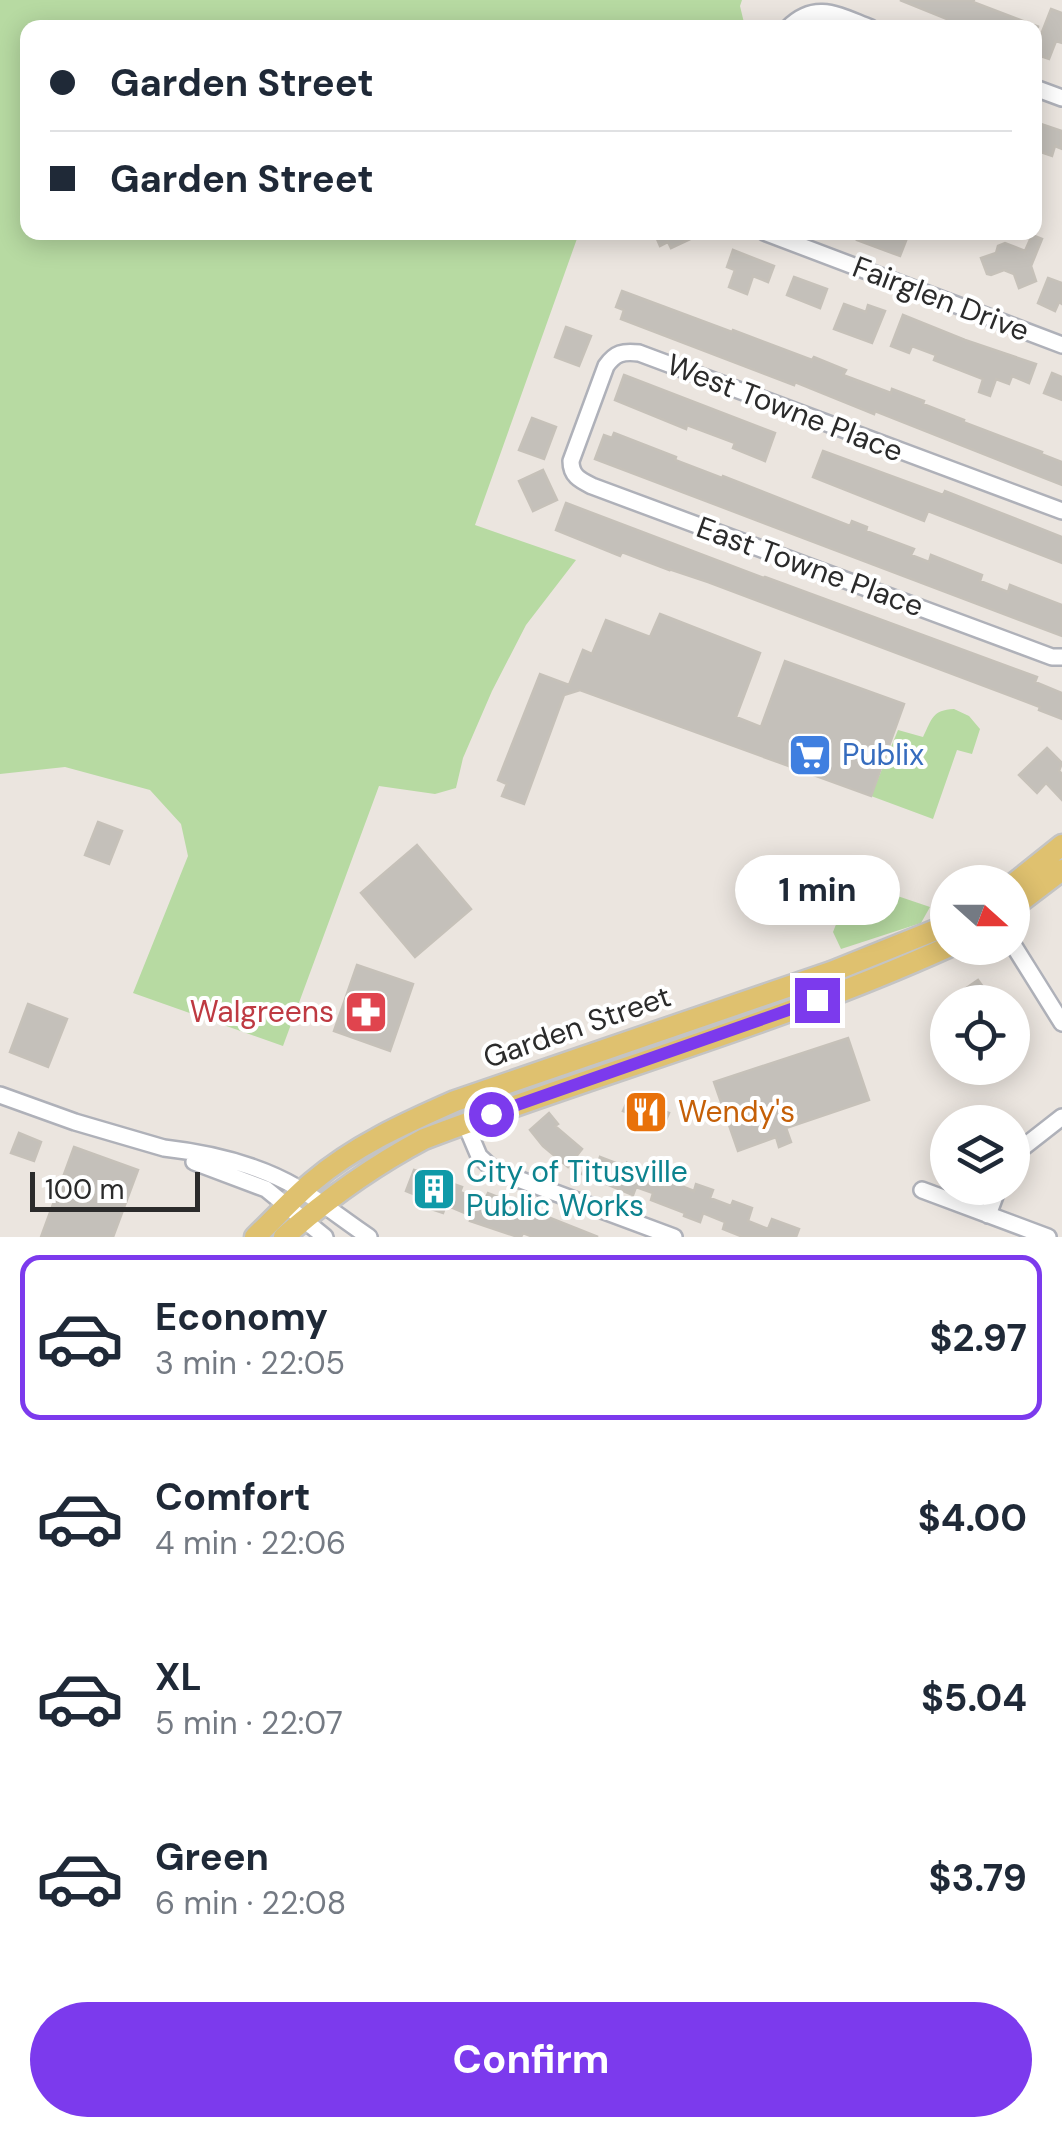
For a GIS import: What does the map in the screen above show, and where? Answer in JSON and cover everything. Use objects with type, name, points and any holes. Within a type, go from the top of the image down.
[{"type":"main road","points":[[1030,871],[1062,845]]},
{"type":"main road","points":[[1030,894],[1062,870]]},
{"type":"main road","name":"Garden Street","points":[[255,1237],[295,1198],[352,1153],[399,1125],[456,1101],[860,962],[930,933]]},
{"type":"main road","name":"Garden Street","points":[[284,1237],[322,1204],[382,1162],[424,1139],[882,976],[930,955]]},
{"type":"main road","points":[[664,1054],[675,1032],[710,1013]]},
{"type":"main road","points":[[610,1073],[642,1053],[658,1031]]},
{"type":"street","points":[[796,20],[812,11],[825,10],[851,20]]},
{"type":"street","name":"Fairglen Drive","points":[[785,240],[1062,345]]},
{"type":"street","name":"West Towne Place","points":[[571,461],[606,366],[611,358],[628,351],[1062,512]]},
{"type":"street","name":"East Towne Place","points":[[571,461],[571,470],[578,479],[592,486],[1052,658],[1062,657]]},
{"type":"street","points":[[1026,965],[1062,1022]]},
{"type":"street","points":[[0,1095],[168,1149],[178,1148],[248,1167],[295,1198],[322,1204],[369,1237]]},
{"type":"street","points":[[1030,1142],[1062,1116]]},
{"type":"street","points":[[465,1123],[479,1156],[494,1170],[674,1237]]},
{"type":"street","points":[[922,1190],[1048,1237]]},
{"type":"street","points":[[295,1198],[304,1220],[325,1237]]},
{"type":"street","points":[[988,1214],[991,1205]]},
{"type":"green space","points":[[0,0],[742,0],[743,20],[20,20],[20,240],[577,240],[475,525],[576,560],[526,625],[463,758],[456,788],[435,794],[379,786],[283,1046],[133,993],[188,856],[181,824],[150,790],[65,767],[0,774]]},
{"type":"green space","points":[[954,709],[969,716],[980,729],[972,754],[957,750],[933,819],[871,796],[898,730],[923,737],[937,714]]},
{"type":"green space","points":[[862,884],[930,907],[921,923],[841,949],[833,932],[850,889]]},
{"type":"building","points":[[900,0],[974,0],[1021,20],[947,20]]},
{"type":"building","points":[[1051,9],[1062,13],[1062,43],[1056,41],[1049,59],[1042,56],[1042,32]]},
{"type":"building","points":[[1042,124],[1062,131],[1062,149],[1055,146],[1052,156],[1042,152]]},
{"type":"building","points":[[657,240],[688,240],[671,248],[668,242],[660,246]]},
{"type":"building","points":[[857,240],[906,240],[900,256]]},
{"type":"building","points":[[1030,240],[1042,240],[1031,266],[1036,281],[1019,288],[1014,274],[1004,270],[987,274],[981,258],[996,253],[998,246],[1005,243],[1025,251]]},
{"type":"building","points":[[733,250],[774,266],[768,282],[753,276],[747,294],[729,287],[735,270],[727,267]]},
{"type":"building","points":[[794,277],[827,289],[820,308],[787,295]]},
{"type":"building","points":[[1048,278],[1062,283],[1062,304],[1059,302],[1055,311],[1038,303]]},
{"type":"building","points":[[622,291],[812,360],[814,357],[846,370],[843,375],[924,401],[923,404],[963,422],[1042,452],[1062,462],[1062,485],[875,411],[874,414],[621,319],[624,310],[616,307]]},
{"type":"building","points":[[844,304],[866,312],[868,305],[885,311],[872,343],[834,329]]},
{"type":"building","points":[[903,315],[1036,364],[1029,383],[1012,376],[1009,384],[996,379],[990,396],[979,392],[983,379],[934,360],[936,355],[912,346],[909,353],[891,346]]},
{"type":"building","points":[[566,327],[591,336],[579,366],[555,357]]},
{"type":"building","points":[[1052,373],[1062,377],[1062,400],[1044,393]]},
{"type":"building","points":[[624,375],[775,433],[765,461],[733,448],[735,443],[687,425],[686,429],[615,400]]},
{"type":"building","points":[[532,418],[556,427],[544,459],[519,450]]},
{"type":"building","points":[[614,433],[850,526],[852,521],[867,527],[866,531],[914,549],[911,555],[929,562],[931,555],[982,575],[980,581],[1008,592],[1010,585],[1062,605],[1062,636],[595,459],[604,435],[612,438]]},
{"type":"building","points":[[823,451],[943,495],[945,491],[1062,537],[1062,563],[928,511],[924,521],[813,477]]},
{"type":"building","points":[[543,470],[557,500],[533,511],[519,481]]},
{"type":"building","points":[[566,503],[1037,677],[1035,682],[1062,693],[1062,719],[1039,710],[1040,707],[708,582],[622,552],[620,556],[556,530]]},
{"type":"building","points":[[660,614],[760,653],[736,717],[761,727],[785,661],[904,704],[871,796],[580,690],[564,695],[524,804],[502,796],[507,784],[498,780],[540,674],[569,685],[583,650],[592,654],[606,620],[650,637]]},
{"type":"building","points":[[1047,748],[1062,763],[1062,800],[1046,783],[1037,793],[1019,775]]},
{"type":"building","points":[[98,822],[122,831],[109,864],[85,855]]},
{"type":"building","points":[[417,845],[471,909],[415,957],[361,893]]},
{"type":"building","points":[[357,965],[413,984],[390,1051],[334,1031]]},
{"type":"building","points":[[28,1004],[67,1019],[48,1067],[10,1052]]},
{"type":"building","points":[[848,1038],[869,1100],[786,1128],[791,1142],[779,1147],[776,1137],[738,1151],[714,1082]]},
{"type":"building","name":"Wendy's","points":[[629,1097],[669,1113],[663,1127],[623,1111]]},
{"type":"building","points":[[549,1113],[558,1124],[555,1126],[582,1149],[568,1167],[530,1130]]},
{"type":"building","points":[[19,1133],[41,1142],[34,1161],[11,1153]]},
{"type":"building","points":[[74,1147],[138,1170],[113,1237],[41,1237]]},
{"type":"building","points":[[600,1157],[652,1172],[648,1182],[666,1188],[669,1181],[694,1191],[696,1184],[713,1190],[710,1198],[752,1208],[748,1221],[768,1229],[772,1219],[799,1229],[796,1237],[743,1237],[723,1229],[725,1222],[703,1213],[700,1222],[651,1200],[653,1193],[636,1187],[633,1195],[582,1174],[588,1159],[598,1163]]},
{"type":"building","points":[[414,1170],[462,1187],[460,1192],[484,1202],[488,1193],[598,1237],[533,1237],[523,1233],[518,1237],[470,1221],[472,1216],[446,1205],[443,1213],[428,1208],[431,1201],[406,1191]]},
{"type":"place","name":"Publix","points":[[810,755]]},
{"type":"place","name":"Walgreens","points":[[366,1012]]},
{"type":"place","name":"Wendy's","points":[[646,1112]]},
{"type":"place","name":"City of Titusville Public Works","points":[[434,1189]]},
{"type":"route","points":[[491,1114],[817,1000]]}]
